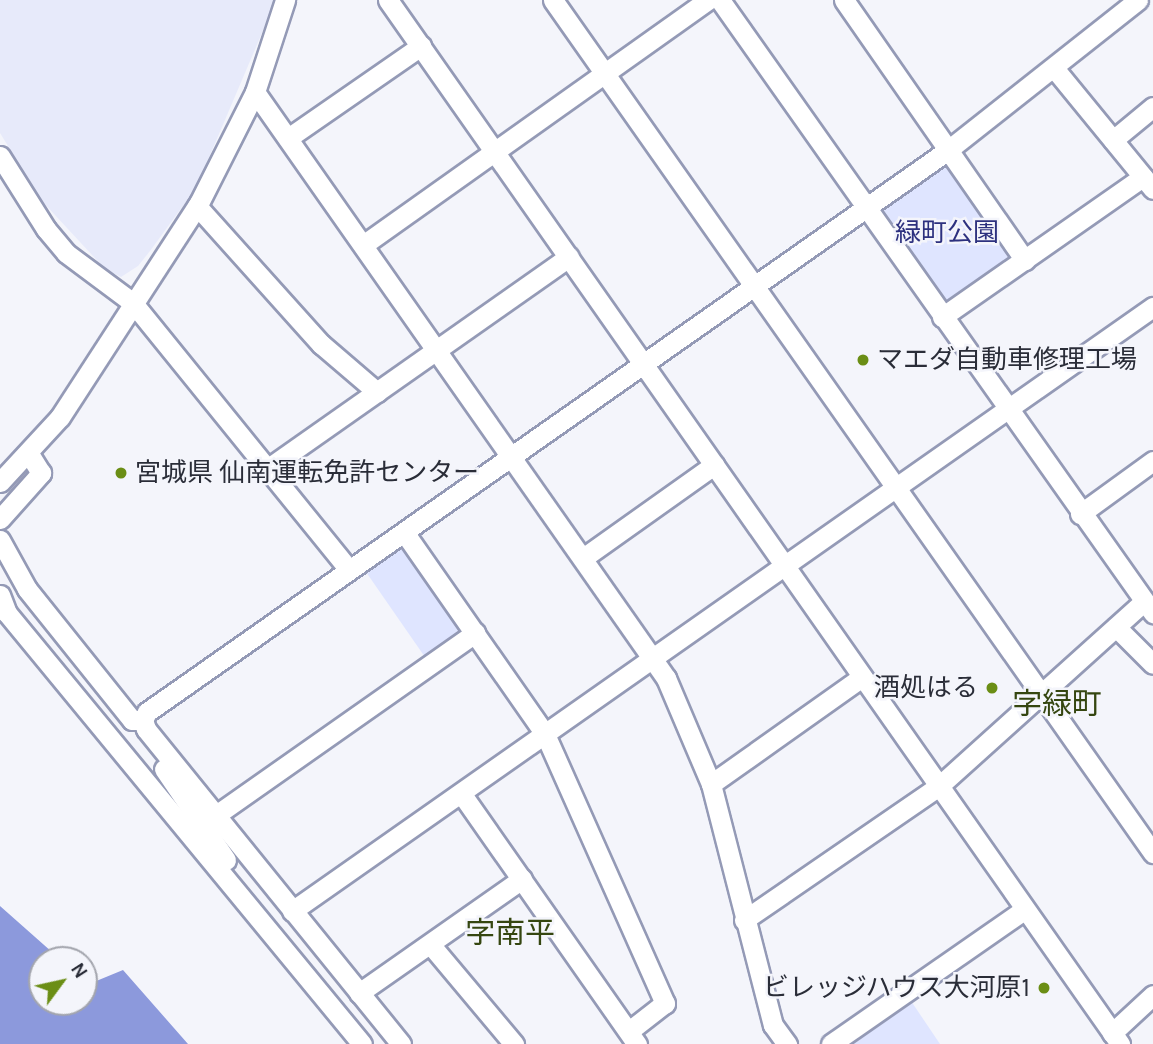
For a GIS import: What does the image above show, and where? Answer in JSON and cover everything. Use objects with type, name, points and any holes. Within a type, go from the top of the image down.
[{"type":"street","points":[[0,482],[60,417],[197,206],[256,92],[285,0]]},
{"type":"street","points":[[388,0],[1116,1038],[1153,995]]},
{"type":"street","points":[[553,0],[1042,695],[1150,841]]},
{"type":"street","points":[[363,246],[708,0]]},
{"type":"street","points":[[720,0],[1150,609],[1116,627],[939,786],[744,920]]},
{"type":"street","points":[[844,0],[1025,260]]},
{"type":"street","points":[[143,720],[147,712],[948,150],[1138,0]]},
{"type":"street","points":[[288,138],[421,46]]},
{"type":"street","points":[[943,317],[1025,260],[1148,183],[1054,68]]},
{"type":"street","points":[[256,92],[666,678],[711,784],[773,1025],[787,1044]]},
{"type":"street","points":[[1113,140],[1153,107]]},
{"type":"street","points":[[0,156],[46,229],[66,253],[133,303],[349,570]]},
{"type":"street","points":[[197,206],[321,344],[377,392]]},
{"type":"street","points":[[267,469],[569,257]]},
{"type":"street","points":[[292,911],[1153,307]]},
{"type":"street","points":[[0,519],[41,473],[29,453]]},
{"type":"street","points":[[1080,513],[1153,461]]},
{"type":"street","points":[[583,558],[713,465]]},
{"type":"street","points":[[404,532],[545,734],[665,1003],[633,1038],[461,793]]},
{"type":"street","points":[[0,540],[27,589],[132,720],[143,720]]},
{"type":"street","points":[[0,595],[7,613],[362,1044]]},
{"type":"street","points":[[1116,627],[1153,664]]},
{"type":"street","points":[[216,816],[475,633]]},
{"type":"street","points":[[711,784],[862,677]]},
{"type":"street","points":[[143,720],[162,749],[401,1044]]},
{"type":"street","points":[[162,749],[160,762],[234,873],[248,904]]},
{"type":"street","points":[[359,993],[522,879]]},
{"type":"street","points":[[831,1044],[1025,909]]},
{"type":"street","points":[[430,943],[514,1044]]},
{"type":"shaded area","points":[[0,0],[276,0],[196,188],[138,266],[121,277],[105,269],[42,201],[0,133]]},
{"type":"green space","name":"緑町公園","points":[[946,166],[954,166],[1012,250],[1011,260],[949,302],[941,302],[881,216],[883,209]]},
{"type":"green space","points":[[401,547],[409,551],[462,626],[462,635],[427,660],[366,572]]},
{"type":"green space","points":[[909,998],[940,1044],[845,1044]]},
{"type":"water","points":[[0,906],[45,946],[28,946],[28,1016],[98,1016],[98,980],[123,970],[188,1044],[0,1044]]},
{"type":"place","name":"マエダ自動車修理工場","points":[[863,360]]},
{"type":"place","name":"宮城県 仙南運転免許センター","points":[[121,473]]},
{"type":"place","name":"酒処はる","points":[[992,688]]},
{"type":"place","name":"ビレッジハウス大河原1","points":[[1044,988]]},
{"type":"district","name":"字緑町","points":[[1057,704]]},
{"type":"district","name":"字南平","points":[[510,933]]}]
